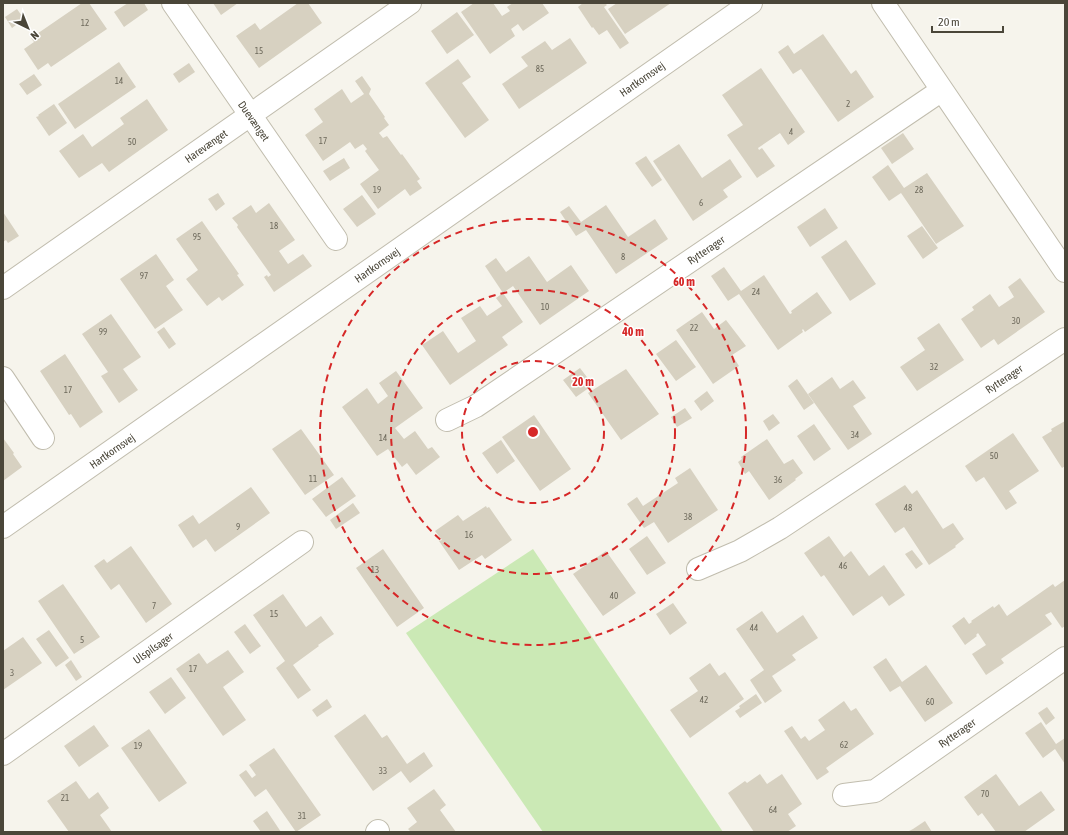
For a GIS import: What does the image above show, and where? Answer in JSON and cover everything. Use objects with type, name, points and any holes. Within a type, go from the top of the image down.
[{"type":"street","name":"Duevænget","points":[[173,3],[336,239]]},
{"type":"street","name":"Harevænget","points":[[3,288],[410,3]]},
{"type":"street","name":"Hartkornsvej","points":[[3,527],[751,3]]},
{"type":"street","points":[[883,3],[1065,270]]},
{"type":"street","name":"Rytterager","points":[[447,420],[476,406],[942,90]]},
{"type":"street","name":"Rytterager","points":[[698,569],[740,551],[780,528],[1065,339]]},
{"type":"street","points":[[3,378],[44,438]]},
{"type":"street","name":"Ulspilsager","points":[[3,754],[302,542]]},
{"type":"street","name":"Rytterager","points":[[844,795],[875,791],[1065,658]]},
{"type":"green space","points":[[533,549],[723,832],[543,832],[406,633]]},
{"type":"building","points":[[82,3],[89,3],[107,29],[51,67],[48,63],[38,70],[24,49],[34,42],[31,38]]},
{"type":"building","points":[[128,3],[144,3],[148,10],[124,27],[114,12]]},
{"type":"building","points":[[213,3],[238,3],[221,15]]},
{"type":"building","points":[[298,3],[308,3],[322,23],[259,68],[236,36],[255,23],[260,30]]},
{"type":"building","points":[[474,3],[493,3],[502,16],[510,11],[507,7],[513,3],[542,3],[549,13],[523,31],[518,24],[511,29],[515,36],[490,54],[461,12]]},
{"type":"building","points":[[583,3],[605,3],[607,5],[604,7],[629,43],[620,49],[607,30],[599,35],[593,27],[592,28],[578,7]]},
{"type":"building","points":[[617,3],[671,3],[625,34],[608,9]]},
{"type":"building","points":[[17,9],[24,19],[12,28],[5,17]]},
{"type":"building","points":[[457,12],[474,35],[447,54],[431,31]]},
{"type":"building","points":[[823,34],[851,74],[856,70],[874,97],[838,122],[801,69],[793,74],[778,52],[788,45],[794,54]]},
{"type":"building","points":[[570,38],[587,63],[519,109],[502,84],[528,66],[521,57],[545,41],[552,50]]},
{"type":"building","points":[[458,59],[471,77],[462,83],[489,120],[465,138],[425,83]]},
{"type":"building","points":[[119,62],[136,87],[75,129],[58,104]]},
{"type":"building","points":[[189,63],[195,72],[179,83],[173,74]]},
{"type":"building","points":[[761,68],[805,132],[788,145],[780,133],[758,148],[759,150],[762,148],[775,166],[757,178],[727,135],[743,125],[722,95]]},
{"type":"building","points":[[34,74],[42,85],[27,95],[19,84]]},
{"type":"building","points":[[362,76],[371,89],[369,94],[389,125],[379,133],[383,138],[387,136],[401,155],[402,154],[420,179],[417,181],[422,188],[410,196],[405,189],[378,209],[360,184],[379,170],[365,151],[367,149],[363,144],[355,149],[350,142],[323,161],[305,135],[323,122],[314,109],[342,89],[351,103],[364,94],[355,81]]},
{"type":"building","points":[[147,99],[168,130],[109,172],[102,163],[79,178],[59,151],[83,134],[92,147],[124,124],[120,118]]},
{"type":"building","points":[[54,104],[67,123],[49,136],[36,117]]},
{"type":"building","points":[[903,133],[914,149],[892,164],[881,148]]},
{"type":"building","points":[[679,144],[702,178],[730,159],[742,177],[723,190],[728,197],[693,221],[653,161]]},
{"type":"building","points":[[646,156],[662,180],[652,187],[635,163]]},
{"type":"building","points":[[344,158],[350,168],[330,181],[323,171]]},
{"type":"building","points":[[888,165],[904,188],[927,173],[964,226],[936,244],[901,193],[889,201],[872,177]]},
{"type":"building","points":[[218,193],[225,204],[216,211],[208,199]]},
{"type":"building","points":[[362,195],[376,214],[357,227],[343,209]]},
{"type":"building","points":[[269,203],[295,240],[279,251],[288,264],[303,254],[312,266],[274,292],[264,277],[271,275],[232,218],[251,205],[256,213]]},
{"type":"building","points":[[606,205],[628,237],[655,219],[668,239],[616,274],[586,230],[576,236],[560,212],[569,206],[581,222]]},
{"type":"building","points":[[825,208],[838,228],[810,247],[797,227]]},
{"type":"building","points":[[3,212],[19,236],[8,243],[6,240],[3,242]]},
{"type":"building","points":[[202,221],[239,274],[237,275],[244,285],[222,301],[219,297],[207,306],[186,279],[198,270],[176,239]]},
{"type":"building","points":[[922,226],[938,248],[923,259],[907,236]]},
{"type":"building","points":[[846,240],[876,284],[850,301],[821,257]]},
{"type":"building","points":[[156,254],[174,280],[166,286],[183,310],[155,329],[120,279]]},
{"type":"building","points":[[529,256],[547,282],[571,265],[589,291],[540,325],[513,286],[503,293],[485,266],[496,258],[506,272]]},
{"type":"building","points":[[724,267],[741,291],[764,275],[790,314],[792,313],[791,311],[817,292],[832,313],[805,332],[803,329],[803,332],[778,350],[739,294],[728,301],[711,276]]},
{"type":"building","points":[[1020,278],[1045,312],[998,345],[994,339],[981,348],[961,319],[974,310],[972,307],[990,294],[999,307],[1014,297],[1008,287]]},
{"type":"building","points":[[503,293],[523,322],[502,337],[508,345],[450,385],[422,345],[443,331],[458,353],[476,341],[461,318],[480,306],[487,316],[502,306],[496,298]]},
{"type":"building","points":[[702,312],[714,329],[726,320],[746,346],[732,355],[739,366],[713,384],[676,330]]},
{"type":"building","points":[[111,314],[141,357],[123,369],[138,390],[119,403],[101,376],[108,372],[82,334]]},
{"type":"building","points":[[939,323],[964,360],[917,391],[900,367],[925,350],[917,338]]},
{"type":"building","points":[[164,327],[176,344],[169,349],[157,332]]},
{"type":"building","points":[[676,340],[696,367],[676,381],[656,354]]},
{"type":"building","points":[[65,354],[103,412],[80,428],[71,414],[69,415],[40,371]]},
{"type":"building","points":[[580,368],[593,385],[576,397],[563,380]]},
{"type":"building","points":[[626,369],[659,414],[621,440],[588,393]]},
{"type":"building","points":[[396,371],[423,408],[395,428],[404,439],[415,431],[428,449],[432,447],[440,457],[416,475],[407,463],[402,467],[388,449],[377,456],[342,407],[367,388],[378,404],[388,396],[379,383]]},
{"type":"building","points":[[832,377],[840,389],[853,380],[866,398],[853,406],[872,434],[848,450],[808,394]]},
{"type":"building","points":[[797,379],[814,403],[804,410],[788,386]]},
{"type":"building","points":[[707,391],[714,401],[701,411],[694,401]]},
{"type":"building","points":[[685,408],[692,418],[677,427],[671,417]]},
{"type":"building","points":[[773,414],[780,423],[769,431],[763,421]]},
{"type":"building","points":[[534,415],[571,469],[540,491],[502,437]]},
{"type":"building","points":[[1065,421],[1065,466],[1062,468],[1042,437],[1052,431],[1051,429]]},
{"type":"building","points":[[814,424],[831,449],[814,461],[797,436]]},
{"type":"building","points":[[301,429],[334,475],[305,495],[272,449]]},
{"type":"building","points":[[1013,433],[1039,471],[1009,491],[1017,503],[1006,510],[984,477],[976,482],[965,466]]},
{"type":"building","points":[[3,438],[22,467],[3,481]]},
{"type":"building","points":[[767,439],[784,464],[793,459],[803,473],[769,500],[749,471],[745,474],[738,462],[742,459],[741,457]]},
{"type":"building","points":[[501,440],[515,461],[497,474],[482,453]]},
{"type":"building","points":[[690,468],[718,510],[668,543],[654,522],[644,528],[627,504],[637,497],[643,506],[678,483],[675,478]]},
{"type":"building","points":[[342,477],[356,496],[326,517],[312,499]]},
{"type":"building","points":[[905,485],[912,494],[917,490],[943,529],[953,523],[964,539],[955,546],[956,547],[929,565],[904,527],[895,533],[875,504]]},
{"type":"building","points":[[251,487],[270,513],[215,552],[206,539],[193,548],[178,525],[193,515],[199,524]]},
{"type":"building","points":[[353,503],[360,513],[336,529],[330,520]]},
{"type":"building","points":[[486,506],[487,508],[489,507],[512,540],[485,559],[482,555],[459,570],[439,541],[442,540],[435,531],[458,515],[463,521]]},
{"type":"building","points":[[647,536],[666,563],[647,575],[629,549]]},
{"type":"building","points":[[829,536],[844,557],[851,551],[869,576],[884,565],[905,595],[889,606],[882,596],[853,616],[824,575],[821,577],[804,553]]},
{"type":"building","points":[[131,546],[172,604],[146,623],[119,584],[111,590],[94,566],[104,559],[107,563]]},
{"type":"building","points":[[383,549],[424,608],[397,627],[356,568]]},
{"type":"building","points":[[912,550],[923,564],[916,569],[905,554]]},
{"type":"building","points":[[606,551],[636,593],[603,616],[573,574]]},
{"type":"building","points":[[1065,580],[1065,626],[1062,628],[1051,612],[1045,615],[1052,624],[1001,659],[1004,663],[986,675],[972,654],[986,645],[978,633],[976,635],[977,636],[965,645],[952,626],[964,617],[969,624],[993,606],[994,608],[999,604],[1007,616],[1053,584],[1055,587]]},
{"type":"building","points":[[63,584],[100,637],[74,654],[38,601]]},
{"type":"building","points":[[283,594],[306,627],[321,616],[334,634],[293,665],[311,690],[298,699],[276,668],[285,661],[253,615]]},
{"type":"building","points":[[673,603],[687,623],[670,635],[656,614]]},
{"type":"building","points":[[762,611],[777,633],[803,615],[818,638],[792,655],[796,660],[772,676],[782,691],[765,703],[750,680],[764,670],[736,629]]},
{"type":"building","points":[[245,624],[261,646],[250,654],[234,632]]},
{"type":"building","points":[[49,630],[69,658],[56,667],[36,639]]},
{"type":"building","points":[[23,637],[42,663],[3,690],[3,651]]},
{"type":"building","points":[[228,650],[244,672],[223,687],[246,720],[223,736],[176,669],[199,653],[207,664]]},
{"type":"building","points":[[886,658],[902,682],[926,665],[953,703],[925,722],[900,686],[890,692],[873,667]]},
{"type":"building","points":[[71,660],[82,677],[76,681],[65,665]]},
{"type":"building","points":[[710,663],[719,676],[725,672],[744,699],[690,738],[670,710],[698,691],[689,678]]},
{"type":"building","points":[[171,677],[186,698],[165,714],[149,692]]},
{"type":"building","points":[[756,694],[762,703],[740,718],[735,711],[740,708],[739,706]]},
{"type":"building","points":[[327,699],[332,707],[317,717],[312,710]]},
{"type":"building","points":[[844,701],[851,711],[856,708],[874,734],[826,768],[829,772],[817,780],[784,731],[792,726],[801,739],[805,736],[809,741],[825,730],[818,720]]},
{"type":"building","points":[[1047,707],[1055,718],[1046,725],[1038,713]]},
{"type":"building","points":[[365,714],[382,738],[387,735],[407,764],[424,752],[433,766],[410,783],[401,771],[373,791],[334,736]]},
{"type":"building","points":[[1041,722],[1056,744],[1065,738],[1065,764],[1055,749],[1043,758],[1025,733]]},
{"type":"building","points":[[94,725],[109,746],[79,767],[64,746]]},
{"type":"building","points":[[149,729],[187,783],[159,802],[121,748]]},
{"type":"building","points":[[274,748],[321,815],[296,832],[266,789],[255,797],[239,775],[246,770],[252,778],[256,775],[249,765]]},
{"type":"building","points":[[760,774],[767,784],[782,774],[802,804],[788,814],[796,826],[787,832],[754,832],[728,793],[745,781],[747,783]]},
{"type":"building","points":[[996,774],[1019,806],[1041,791],[1055,810],[1024,832],[996,832],[982,813],[978,816],[964,797]]},
{"type":"building","points":[[76,781],[89,799],[98,792],[109,808],[100,815],[112,832],[69,832],[47,801]]},
{"type":"building","points":[[434,789],[446,805],[440,810],[456,832],[411,832],[408,829],[417,822],[407,808]]},
{"type":"building","points":[[267,811],[281,832],[261,832],[253,821]]},
{"type":"building","points":[[925,821],[932,832],[907,832],[913,829]]}]
